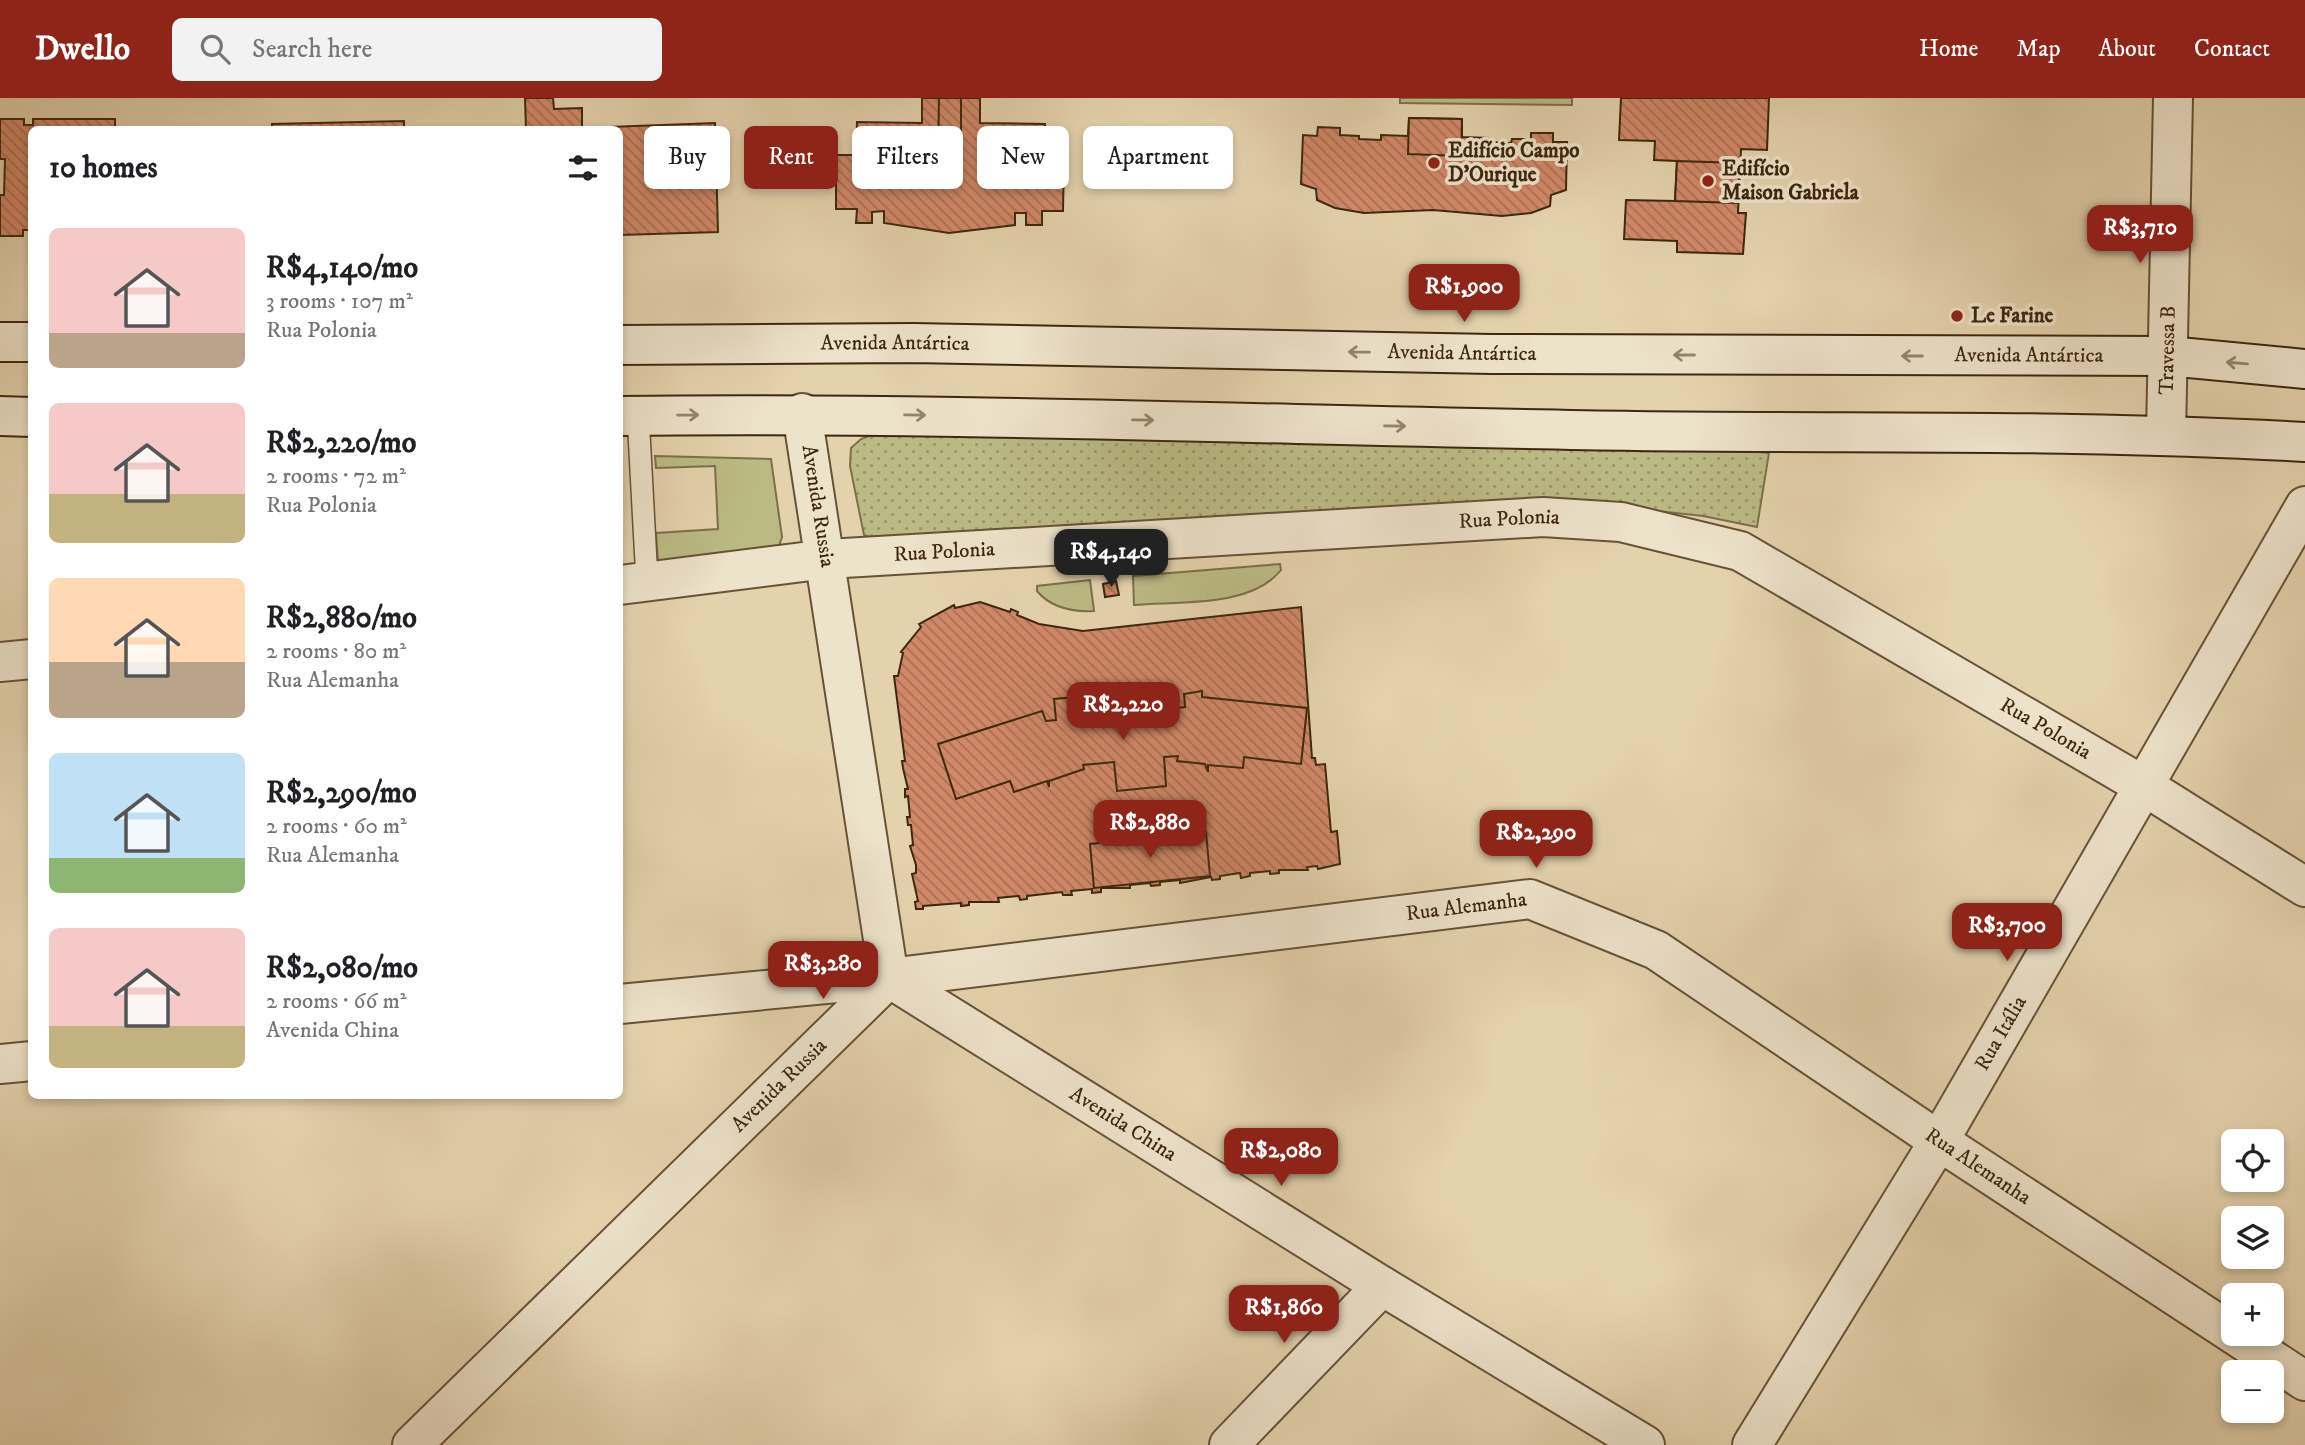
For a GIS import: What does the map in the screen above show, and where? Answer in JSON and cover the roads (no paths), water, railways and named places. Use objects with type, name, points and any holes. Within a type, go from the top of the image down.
[{"type":"street","name":"Travessa B","points":[[2166,434],[2173,98]]},
{"type":"street","points":[[0,341],[28,342]]},
{"type":"street","name":"Avenida Antártica","points":[[623,345],[913,343],[1492,354],[2168,356],[2305,369]]},
{"type":"street","points":[[629,416],[802,413],[1637,431],[2166,434],[2305,442]]},
{"type":"street","name":"Avenida Russia","points":[[412,1445],[889,978],[827,559],[802,413]]},
{"type":"street","points":[[0,416],[28,416]]},
{"type":"street","name":"Rua Itália","points":[[1752,1445],[1939,1141],[2305,506]]},
{"type":"street","name":"Rua Polonia","points":[[633,583],[827,559],[1543,517],[1621,522],[1740,551],[2144,786],[2305,887]]},
{"type":"street","points":[[0,662],[28,659]]},
{"type":"street","name":"Rua Alemanha","points":[[623,1004],[889,978],[1530,899],[1656,950],[1939,1141],[2305,1381]]},
{"type":"street","name":"Avenida China","points":[[889,978],[1382,1286],[1645,1445]]},
{"type":"street","points":[[0,1064],[28,1061]]},
{"type":"street","points":[[1228,1445],[1382,1286]]},
{"type":"lane","points":[[629,416],[633,583]]},
{"type":"place","name":"Edifício Campo D'Ourique","points":[[1434,163]]},
{"type":"place","name":"Edifício Maison Gabriela","points":[[1708,181]]},
{"type":"place","name":"Le Farine","points":[[1957,316]]}]
